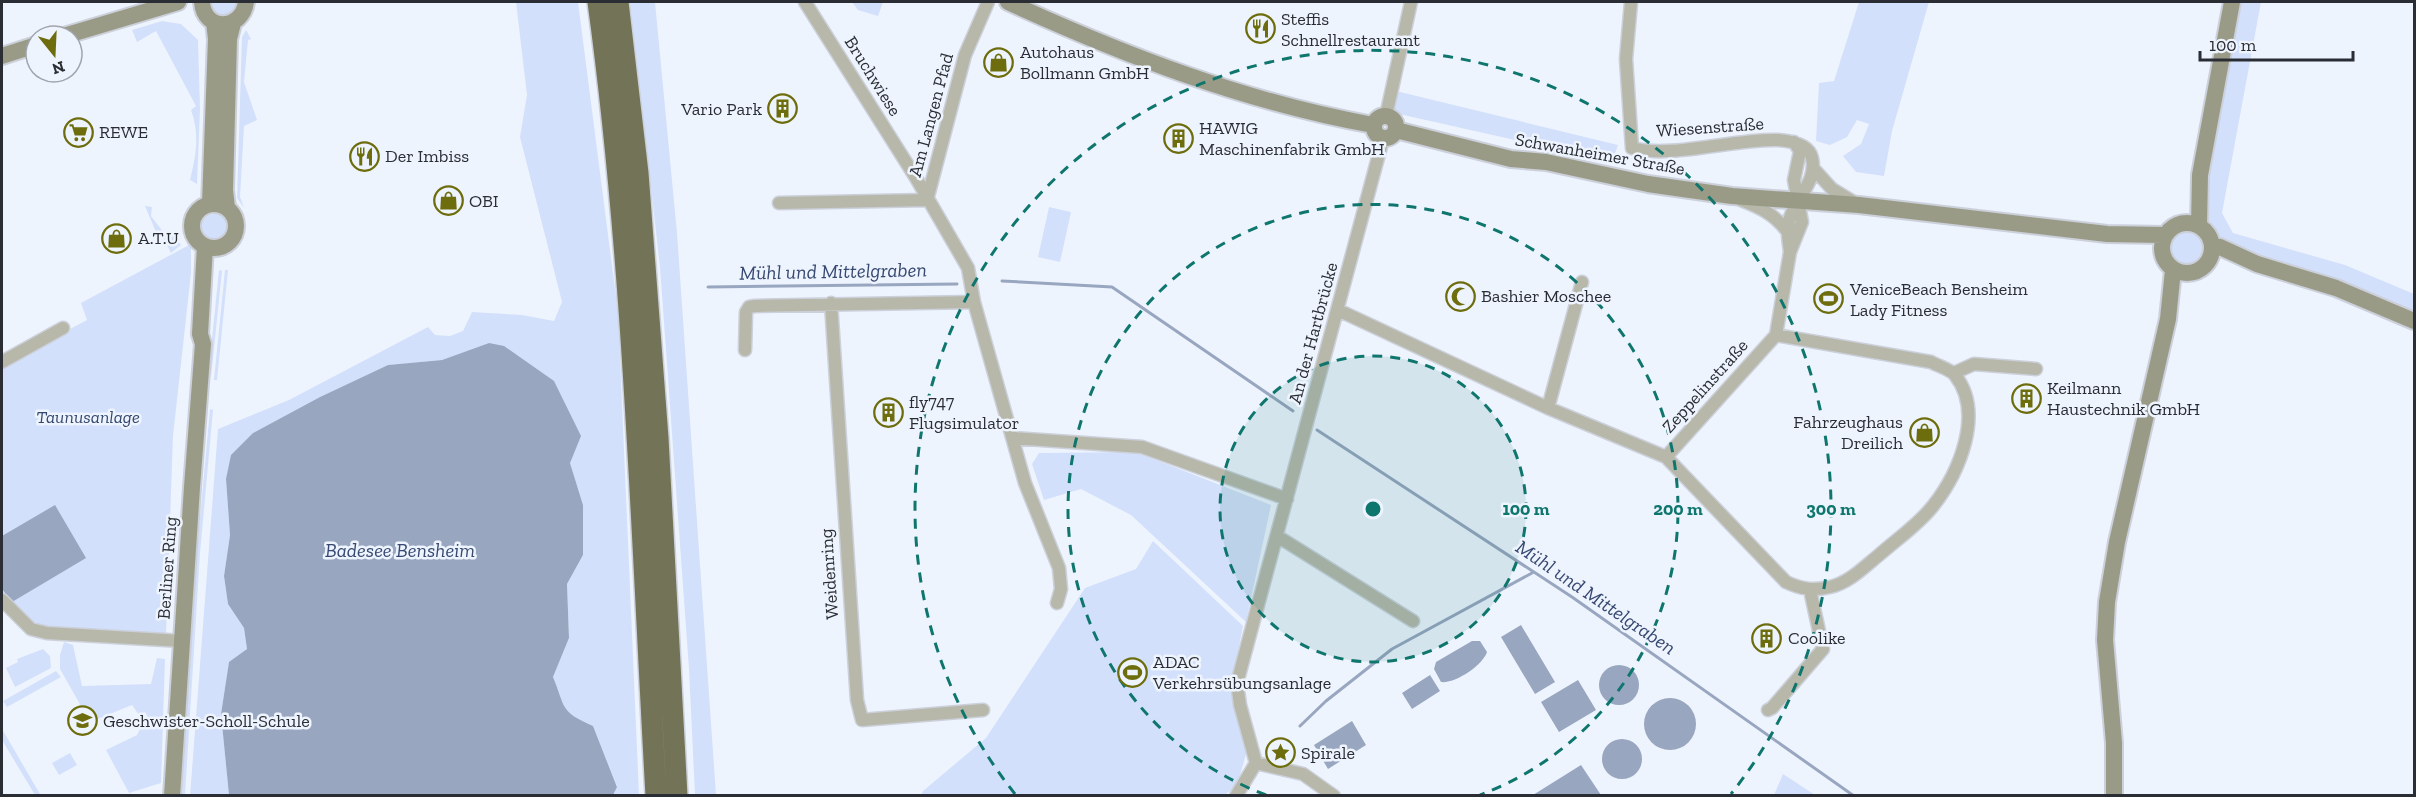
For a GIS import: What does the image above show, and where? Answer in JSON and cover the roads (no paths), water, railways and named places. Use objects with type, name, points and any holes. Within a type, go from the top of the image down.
[{"type":"highway","points":[[598,2],[619,170],[627,264],[639,437],[656,795]]},
{"type":"highway","points":[[618,2],[638,173],[658,438],[677,795]]},
{"type":"street","name":"Berliner Ring","points":[[210,204],[198,211],[193,222],[195,237],[214,247],[230,242],[237,228],[233,214],[227,208],[225,190],[228,63],[229,39],[233,22],[244,11],[246,2]]},
{"type":"street","name":"Bruchwiese","points":[[805,2],[916,178],[927,200]]},
{"type":"street","name":"Am Langen Pfad","points":[[974,302],[968,268],[927,200],[965,55],[988,2]]},
{"type":"street","name":"Schwanheimer Straße","points":[[1008,2],[1097,42],[1259,99],[1385,127],[1511,159],[1546,162],[1648,184],[1732,196],[1859,206],[2107,234],[2163,243]]},
{"type":"street","name":"An der Hartbrücke","points":[[1256,763],[1240,705],[1237,683],[1385,127],[1411,2]]},
{"type":"street","name":"Wiesenstraße","points":[[1631,2],[1626,59],[1632,148],[1661,150],[1777,140],[1794,142]]},
{"type":"street","points":[[2191,224],[2232,2]]},
{"type":"street","points":[[84,30],[165,5],[206,12],[223,24],[233,22]]},
{"type":"street","points":[[206,12],[216,39],[210,204],[219,204],[227,208]]},
{"type":"street","points":[[2,56],[24,49]]},
{"type":"street","points":[[1794,142],[1809,150],[1813,168],[1832,189],[1859,206]]},
{"type":"street","points":[[1666,457],[1786,582],[1810,590],[1832,587],[1845,581],[1914,525],[1933,506],[1950,480],[1961,455],[1967,430],[1968,408],[1965,393],[1954,373],[1931,362],[1776,335],[1790,252],[1802,222],[1794,180],[1800,151],[1794,142]]},
{"type":"street","points":[[1790,252],[1787,231],[1789,218],[1806,189],[1813,168]]},
{"type":"street","points":[[1732,196],[1767,210],[1787,231]]},
{"type":"street","points":[[779,203],[927,200]]},
{"type":"street","points":[[2210,253],[2206,231],[2191,224],[2176,225],[2163,243],[2163,258],[2181,272],[2196,272],[2210,253],[2220,247],[2257,264],[2336,288],[2415,321]]},
{"type":"street","name":"Berliner Ring","points":[[172,795],[203,344],[200,334],[214,247]]},
{"type":"street","points":[[2114,795],[2114,743],[2105,640],[2107,602],[2116,542],[2181,272]]},
{"type":"street","points":[[1548,408],[1582,282]]},
{"type":"street","points":[[745,350],[746,312],[750,307],[831,303],[974,302],[1025,483],[1059,568],[1061,589],[1057,603]]},
{"type":"street","name":"Weidenring","points":[[831,303],[855,678],[862,720],[983,710]]},
{"type":"street","name":"Zeppelinstraße","points":[[1338,310],[1548,408],[1666,457],[1776,335]]},
{"type":"street","points":[[2,362],[63,328]]},
{"type":"street","points":[[1954,373],[1974,364],[2036,369]]},
{"type":"street","points":[[1013,438],[1142,447],[1287,499]]},
{"type":"street","points":[[1277,536],[1413,621]]},
{"type":"street","points":[[1768,710],[1823,649],[1810,590]]},
{"type":"street","points":[[2,600],[31,629],[47,633],[182,641]]},
{"type":"street","points":[[1236,795],[1256,763],[1304,774],[1334,795]]},
{"type":"water","name":"Badesee Bensheim","points":[[489,343],[504,346],[554,381],[581,436],[570,463],[583,505],[583,555],[567,584],[569,638],[553,677],[565,708],[574,716],[593,726],[617,787],[613,795],[229,795],[221,714],[229,662],[247,649],[244,628],[228,604],[224,576],[230,535],[226,479],[231,455],[253,433],[320,397],[388,365],[442,360]]},
{"type":"water","points":[[55,505],[86,558],[12,602],[2,589],[2,536]]},
{"type":"water","points":[[1521,625],[1555,682],[1535,694],[1501,637]]},
{"type":"water","points":[[1472,641],[1480,641],[1487,652],[1484,657],[1461,677],[1441,682],[1434,669],[1436,662]]},
{"type":"water","points":[[1619,665],[1633,671],[1639,685],[1633,699],[1619,705],[1605,699],[1599,685],[1605,671]]},
{"type":"water","points":[[1430,675],[1440,691],[1412,709],[1402,693]]},
{"type":"water","points":[[1578,680],[1596,710],[1559,732],[1541,702]]},
{"type":"water","points":[[1670,698],[1680,700],[1688,706],[1694,714],[1696,724],[1694,734],[1688,742],[1680,748],[1670,750],[1660,748],[1652,742],[1646,734],[1644,724],[1646,714],[1652,706],[1660,700]]},
{"type":"water","points":[[1352,721],[1366,745],[1328,769],[1314,745]]},
{"type":"water","points":[[1622,739],[1636,745],[1642,759],[1636,773],[1622,779],[1608,773],[1602,759],[1608,745]]},
{"type":"water","points":[[1581,765],[1601,795],[1533,795]]},
{"type":"waterway","name":"Mühl und Mittelgraben","points":[[1002,281],[1112,287],[1293,411]]},
{"type":"waterway","name":"Mühl und Mittelgraben","points":[[708,287],[957,284]]},
{"type":"waterway","name":"Mühl und Mittelgraben","points":[[1317,430],[1572,597],[1854,796]]},
{"type":"waterway","points":[[1300,726],[1326,701],[1392,649],[1532,573]]},
{"type":"place","name":"Steffis Schnellrestaurant","points":[[1260,29]]},
{"type":"place","name":"Autohaus Bollmann GmbH","points":[[999,62]]},
{"type":"place","name":"Vario Park","points":[[783,109]]},
{"type":"place","name":"REWE","points":[[78,132]]},
{"type":"place","name":"HAWIG Maschinenfabrik GmbH","points":[[1178,138]]},
{"type":"place","name":"Der Imbiss","points":[[364,156]]},
{"type":"place","name":"OBI","points":[[448,201]]},
{"type":"place","name":"A.T.U","points":[[117,238]]},
{"type":"place","name":"Bashier Moschee","points":[[1460,296]]},
{"type":"place","name":"VeniceBeach Bensheim Lady Fitness","points":[[1829,299]]},
{"type":"place","name":"Keilmann Haustechnik GmbH","points":[[2026,398]]},
{"type":"place","name":"fly747 Flugsimulator","points":[[888,412]]},
{"type":"place","name":"Fahrzeughaus Dreilich","points":[[1924,432]]},
{"type":"place","name":"Coolike","points":[[1767,638]]},
{"type":"place","name":"ADAC Verkehrsübungsanlage","points":[[1132,672]]},
{"type":"place","name":"Geschwister-Scholl-Schule","points":[[82,721]]},
{"type":"place","name":"Spirale","points":[[1280,753]]},
{"type":"park label","name":"Taunusanlage","points":[[88,417]]}]
